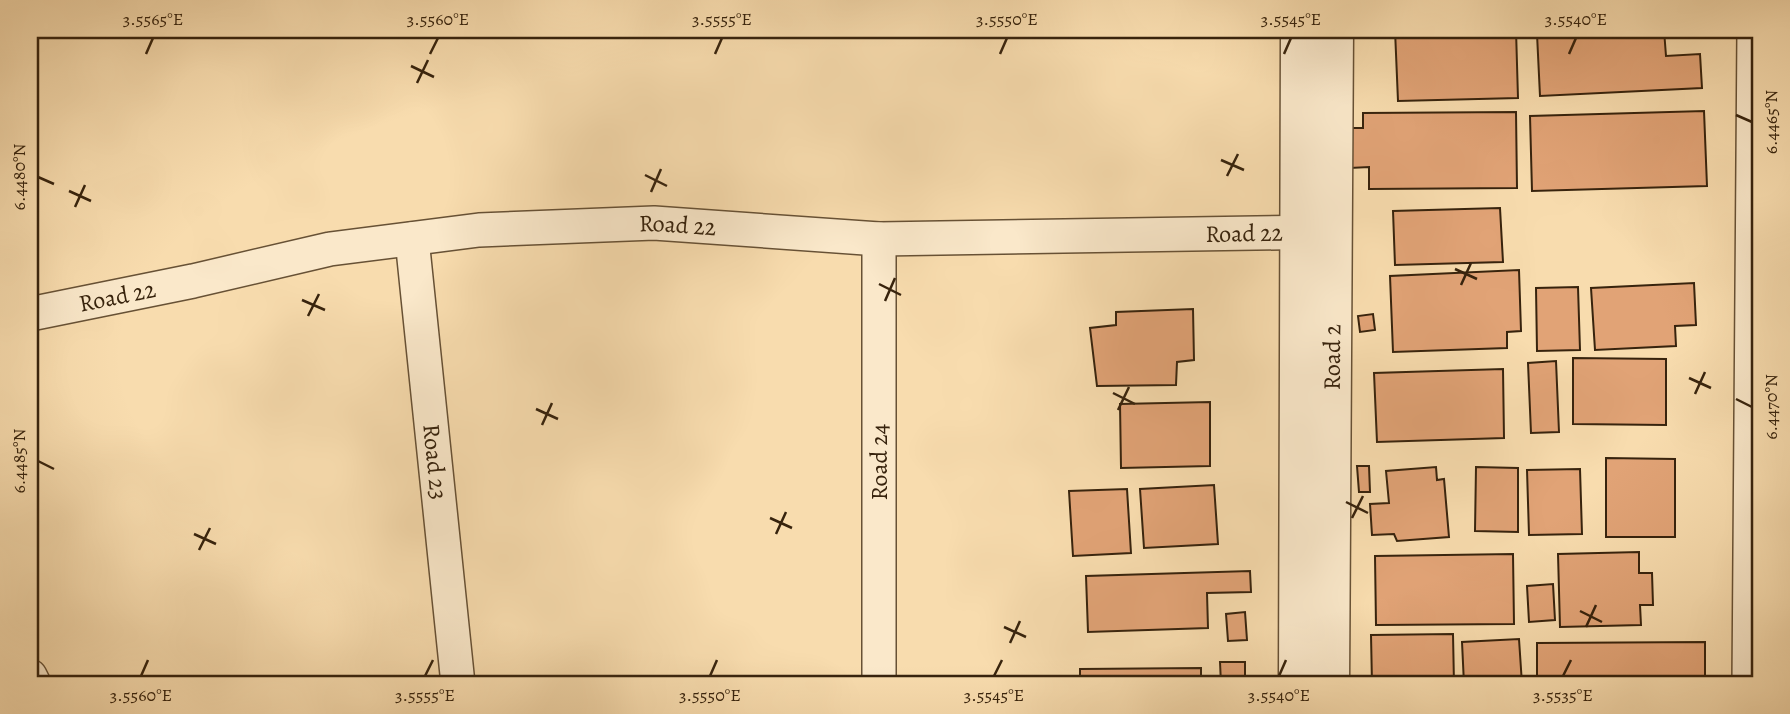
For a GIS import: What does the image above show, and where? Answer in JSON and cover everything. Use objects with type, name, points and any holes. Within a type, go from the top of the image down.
[{"type":"street","name":"Road 2","points":[[1300,30],[1316,231],[1330,684]]},
{"type":"street","name":"Road 2","points":[[1298,684],[1316,231],[1334,30]]},
{"type":"street","points":[[1749,684],[1755,606],[1754,30]]},
{"type":"street","name":"Road 22","points":[[30,314],[193,281],[330,249],[479,230],[654,223],[879,239],[1316,231]]},
{"type":"street","name":"Road 23","points":[[412,239],[458,684]]},
{"type":"street","name":"Road 24","points":[[878,684],[879,239]]},
{"type":"street","points":[[30,676],[34,684]]},
{"type":"building","points":[[1395,30],[1516,30],[1518,98],[1398,101]]},
{"type":"building","points":[[1664,30],[1666,56],[1700,54],[1702,88],[1540,96],[1537,34]]},
{"type":"building","points":[[1704,111],[1707,186],[1532,191],[1530,116]]},
{"type":"building","points":[[1516,112],[1517,188],[1369,189],[1369,167],[1350,168],[1349,128],[1363,128],[1363,113]]},
{"type":"building","points":[[1500,208],[1503,262],[1395,265],[1393,211]]},
{"type":"building","points":[[1519,270],[1521,331],[1507,332],[1507,348],[1393,352],[1390,276]]},
{"type":"building","points":[[1694,283],[1696,325],[1675,326],[1676,346],[1595,350],[1591,288]]},
{"type":"building","points":[[1578,287],[1580,350],[1537,351],[1536,288]]},
{"type":"building","points":[[1193,309],[1194,360],[1177,362],[1176,385],[1097,386],[1090,328],[1116,325],[1116,312]]},
{"type":"building","points":[[1373,314],[1375,330],[1360,332],[1358,316]]},
{"type":"building","points":[[1573,358],[1666,359],[1666,425],[1573,424]]},
{"type":"building","points":[[1556,361],[1559,432],[1531,433],[1528,363]]},
{"type":"building","points":[[1503,369],[1504,438],[1377,442],[1374,373]]},
{"type":"building","points":[[1210,402],[1210,466],[1121,468],[1120,404]]},
{"type":"building","points":[[1606,458],[1675,459],[1675,537],[1606,537]]},
{"type":"building","points":[[1357,466],[1369,466],[1370,492],[1359,492]]},
{"type":"building","points":[[1436,467],[1437,480],[1444,479],[1449,537],[1397,541],[1394,534],[1372,535],[1370,504],[1389,503],[1386,471]]},
{"type":"building","points":[[1476,467],[1518,468],[1518,532],[1475,531]]},
{"type":"building","points":[[1580,469],[1582,534],[1529,535],[1527,470]]},
{"type":"building","points":[[1214,485],[1218,544],[1144,548],[1140,489]]},
{"type":"building","points":[[1127,489],[1131,553],[1073,556],[1069,491]]},
{"type":"building","points":[[1639,552],[1639,573],[1652,573],[1653,605],[1640,605],[1641,625],[1560,627],[1558,554]]},
{"type":"building","points":[[1513,554],[1514,624],[1376,625],[1375,556]]},
{"type":"building","points":[[1250,571],[1251,592],[1207,593],[1208,628],[1088,632],[1086,576]]},
{"type":"building","points":[[1553,584],[1555,620],[1529,622],[1527,586]]},
{"type":"building","points":[[1245,612],[1247,640],[1228,641],[1226,614]]},
{"type":"building","points":[[1453,634],[1454,684],[1372,684],[1371,635]]},
{"type":"building","points":[[1519,639],[1522,684],[1464,684],[1462,642]]},
{"type":"building","points":[[1705,642],[1705,684],[1537,684],[1537,643]]},
{"type":"building","points":[[1220,662],[1245,662],[1245,684],[1221,684]]},
{"type":"building","points":[[1201,668],[1201,684],[1080,684],[1080,669]]}]
